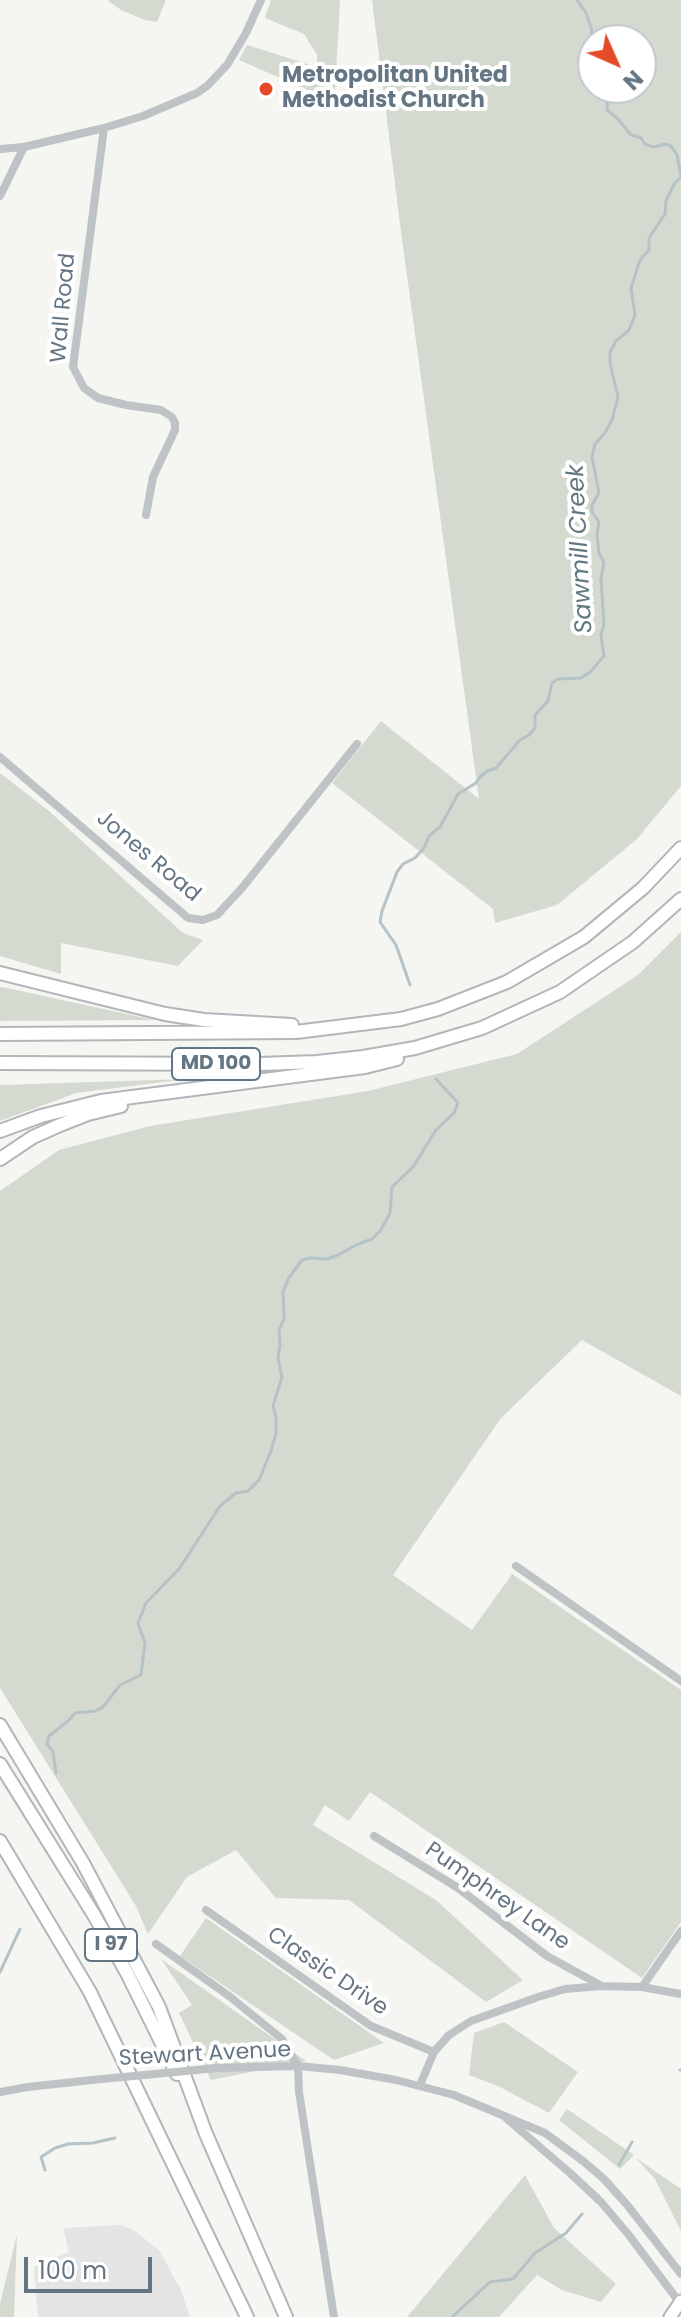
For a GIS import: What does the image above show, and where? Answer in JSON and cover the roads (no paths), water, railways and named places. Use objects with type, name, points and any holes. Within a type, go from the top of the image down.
[{"type":"highway","name":"MD 100","points":[[0,1034],[259,1034],[401,1019],[507,982],[584,937],[643,888],[681,848]]},
{"type":"highway","name":"MD 100","points":[[0,1063],[317,1062],[415,1048],[482,1028],[560,992],[633,942],[681,899]]},
{"type":"highway","points":[[0,973],[204,1020],[258,1025],[335,1026]]},
{"type":"highway","points":[[0,1131],[101,1101],[365,1067],[418,1054],[482,1028]]},
{"type":"highway","points":[[0,1159],[33,1137],[74,1119],[182,1091]]},
{"type":"highway","points":[[0,1725],[83,1863],[159,2007],[206,2134]]},
{"type":"highway","name":"I 97","points":[[0,1764],[69,1871],[127,1973],[206,2134],[286,2317]]},
{"type":"highway","name":"I 97","points":[[0,1841],[90,1992],[247,2317]]},
{"type":"highway","points":[[249,2233],[295,2317]]},
{"type":"highway","points":[[214,2247],[239,2317]]},
{"type":"main road","points":[[670,2317],[681,2303]]},
{"type":"street","points":[[0,149],[24,147],[104,128],[168,107],[207,86],[237,51],[261,0]]},
{"type":"street","name":"Wall Road","points":[[104,128],[73,367],[84,388],[98,398],[161,410],[168,413],[175,423],[175,430],[153,477],[146,515]]},
{"type":"street","points":[[0,196],[24,147]]},
{"type":"street","name":"Jones Road","points":[[0,757],[188,918],[203,920],[217,915],[242,888],[357,744]]},
{"type":"street","points":[[516,1566],[681,1681]]},
{"type":"street","name":"Pumphrey Lane","points":[[374,1836],[458,1888],[547,1956],[601,1986]]},
{"type":"street","name":"Classic Drive","points":[[206,1910],[371,2026],[434,2052]]},
{"type":"street","points":[[642,1987],[681,1931]]},
{"type":"street","points":[[156,1944],[229,1996],[282,2039],[298,2066],[299,2092],[334,2317]]},
{"type":"street","points":[[420,2085],[434,2052],[449,2035],[471,2021],[538,1997],[565,1989],[601,1986],[642,1987],[681,1994]]},
{"type":"street","name":"Stewart Avenue","points":[[0,2091],[217,2068],[298,2066],[420,2085],[454,2095],[545,2133],[594,2170],[628,2206],[681,2274]]},
{"type":"street","name":"Stewart Avenue","points":[[500,2114],[601,2202],[681,2303]]},
{"type":"waterway","name":"Sawmill Creek","points":[[577,0],[590,24]]},
{"type":"waterway","name":"Sawmill Creek","points":[[607,104],[607,110],[631,135],[653,147],[671,146],[677,155],[681,176]]},
{"type":"waterway","name":"Sawmill Creek","points":[[410,985],[396,945],[380,922],[397,872],[424,848],[458,794],[476,783],[487,771],[496,768],[535,728],[535,715],[548,701],[552,683],[558,679],[581,678],[604,656],[601,635],[604,624],[601,579],[604,563],[599,553],[599,522],[592,512],[592,505],[599,493],[592,457],[595,444],[612,420],[618,397],[610,352],[616,341],[629,330],[635,315],[631,288],[640,260],[649,250],[649,238],[665,214],[666,201],[681,177]]},
{"type":"waterway","name":"Sawmill Creek","points":[[56,1773],[53,1752],[47,1744],[49,1736],[75,1713],[103,1707],[120,1685],[141,1675],[145,1643],[138,1623],[146,1603],[179,1569],[220,1506],[236,1493],[248,1491],[259,1480],[276,1433],[273,1406],[282,1377],[278,1358],[279,1330],[284,1319],[283,1292],[288,1279],[302,1260],[327,1259],[338,1255],[372,1239],[381,1230],[390,1213],[392,1187],[413,1167],[436,1130],[454,1113],[458,1103],[436,1079]]},
{"type":"waterway","name":"Sawmill Creek","points":[[0,1972],[20,1929]]},
{"type":"waterway","points":[[45,2170],[41,2157],[55,2148],[115,2138]]},
{"type":"waterway","points":[[619,2165],[632,2142]]},
{"type":"waterway","points":[[452,2317],[490,2282],[513,2279],[535,2253],[566,2233],[582,2214]]},
{"type":"place","name":"Metropolitan United Methodist Church","points":[[266,89]]}]
